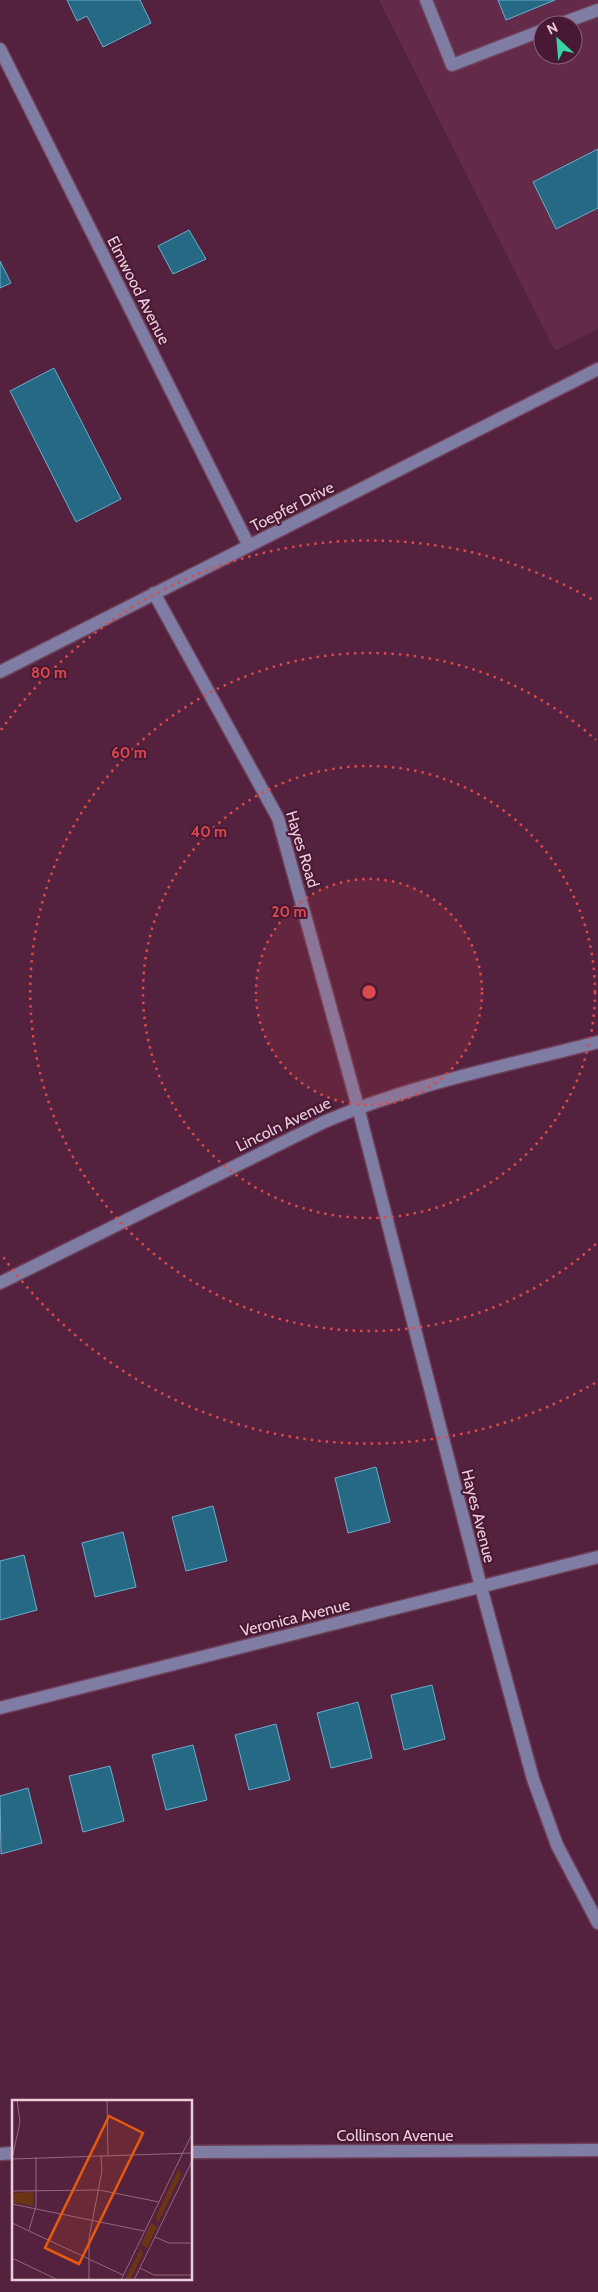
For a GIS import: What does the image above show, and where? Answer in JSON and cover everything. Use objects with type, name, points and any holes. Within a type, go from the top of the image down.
[{"type":"street","points":[[426,0],[452,65],[533,34]]},
{"type":"street","points":[[583,15],[598,10]]},
{"type":"street","name":"Elmwood Avenue","points":[[0,49],[249,546]]},
{"type":"street","name":"Toepfer Drive","points":[[0,672],[598,369]]},
{"type":"street","name":"Hayes Road","points":[[154,593],[278,818],[358,1107]]},
{"type":"street","name":"Lincoln Avenue","points":[[0,1282],[358,1107],[393,1095],[598,1042]]},
{"type":"street","name":"Hayes Avenue","points":[[358,1107],[481,1587],[533,1779],[557,1845],[598,1924]]},
{"type":"street","name":"Veronica Avenue","points":[[0,1708],[598,1557]]},
{"type":"street","name":"Collinson Avenue","points":[[192,2152],[598,2150]]},
{"type":"shaded area","points":[[379,0],[598,0],[598,329],[555,351]]},
{"type":"building","points":[[67,0],[140,0],[151,23],[103,47],[87,16],[77,21]]},
{"type":"building","points":[[498,0],[555,0],[506,20]]},
{"type":"building","points":[[598,149],[598,208],[556,229],[533,182]]},
{"type":"building","points":[[189,230],[206,259],[173,274],[158,246]]},
{"type":"building","points":[[0,261],[11,283],[0,288]]},
{"type":"building","points":[[54,368],[121,499],[76,522],[10,391]]},
{"type":"building","points":[[376,1467],[390,1522],[348,1533],[335,1478]]},
{"type":"building","points":[[213,1506],[227,1561],[186,1571],[172,1517]]},
{"type":"building","points":[[123,1532],[136,1587],[95,1597],[82,1543]]},
{"type":"building","points":[[24,1555],[37,1610],[0,1620],[0,1561]]},
{"type":"building","points":[[432,1685],[445,1739],[404,1750],[391,1695]]},
{"type":"building","points":[[358,1702],[372,1758],[331,1768],[317,1713]]},
{"type":"building","points":[[276,1724],[290,1780],[249,1790],[235,1735]]},
{"type":"building","points":[[193,1745],[207,1800],[166,1810],[152,1755]]},
{"type":"building","points":[[110,1766],[124,1821],[83,1832],[69,1776]]},
{"type":"building","points":[[28,1788],[42,1843],[1,1854],[0,1796]]}]
